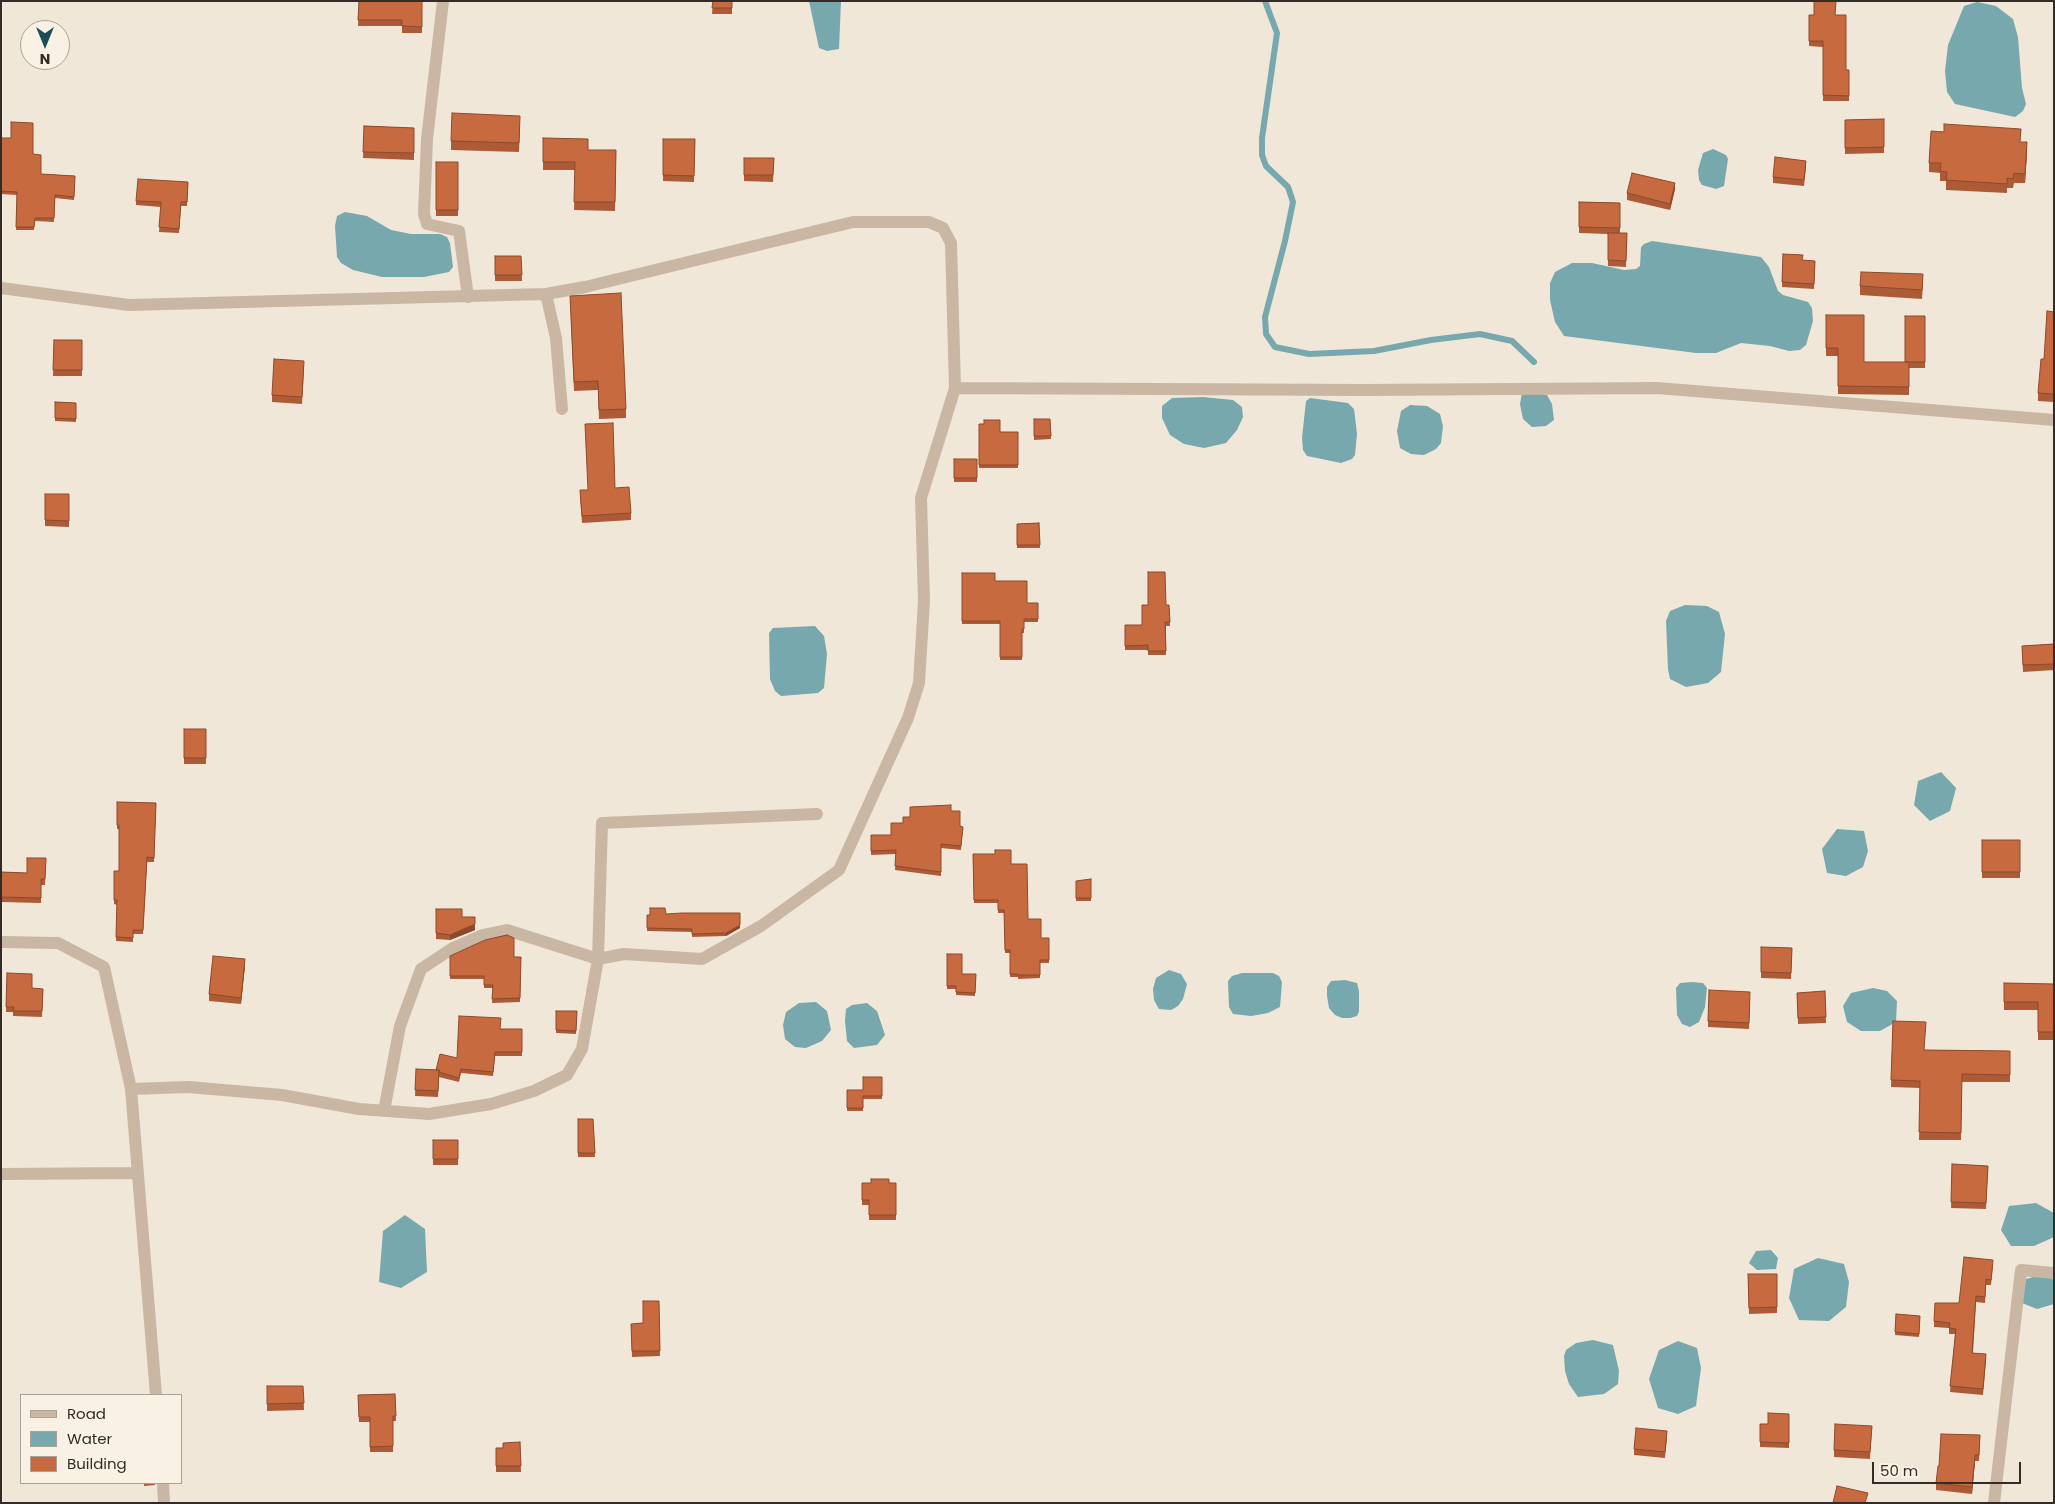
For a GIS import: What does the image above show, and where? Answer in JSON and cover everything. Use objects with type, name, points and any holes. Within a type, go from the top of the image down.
[{"type":"street","points":[[443,1],[427,139],[424,214],[428,224],[459,231],[468,297]]},
{"type":"street","points":[[1,288],[129,305],[546,294],[585,287],[853,222],[929,222],[943,228],[951,243],[955,388],[922,498],[924,601],[919,683],[908,718],[839,870],[761,926],[702,959],[624,954],[598,959],[508,930],[482,935],[453,948],[421,969],[400,1026],[384,1111]]},
{"type":"street","points":[[546,294],[556,338],[562,409]]},
{"type":"street","points":[[955,388],[1364,390],[1657,388],[2054,420]]},
{"type":"street","points":[[131,1089],[188,1087],[282,1095],[360,1109],[429,1114],[492,1104],[534,1091],[567,1075],[582,1048],[598,959],[602,823],[816,814]]},
{"type":"street","points":[[1,942],[58,943],[104,967],[131,1089],[156,1394]]},
{"type":"street","points":[[1,1174],[138,1173]]},
{"type":"street","points":[[1994,1503],[2021,1270],[2054,1272]]},
{"type":"street","points":[[163,1484],[164,1503]]},
{"type":"water","points":[[809,1],[841,1],[839,49],[827,51],[819,48]]},
{"type":"water","points":[[1977,2],[1996,6],[2013,19],[2018,37],[2022,88],[2026,104],[2023,111],[2015,117],[1955,104],[1947,92],[1945,71],[1948,45],[1964,6]]},
{"type":"water","points":[[1713,149],[1726,155],[1728,159],[1724,186],[1716,189],[1702,185],[1699,180],[1698,170],[1703,153]]},
{"type":"water","points":[[345,212],[367,216],[391,230],[411,234],[440,234],[447,237],[450,243],[453,267],[449,272],[424,277],[382,277],[353,270],[341,263],[337,257],[335,226],[337,216]]},
{"type":"water","points":[[1652,241],[1761,257],[1769,267],[1778,291],[1783,295],[1808,302],[1812,308],[1813,321],[1806,345],[1800,350],[1789,351],[1770,346],[1741,343],[1716,353],[1696,353],[1564,336],[1555,322],[1550,300],[1550,283],[1555,272],[1572,263],[1592,263],[1624,270],[1636,269],[1640,266],[1641,247]]},
{"type":"water","points":[[1535,392],[1547,395],[1552,404],[1554,420],[1546,426],[1532,427],[1523,419],[1520,404],[1522,393]]},
{"type":"water","points":[[1203,397],[1233,400],[1242,407],[1243,417],[1237,430],[1226,443],[1204,448],[1184,444],[1170,435],[1162,418],[1162,406],[1172,398]]},
{"type":"water","points":[[1310,398],[1348,403],[1354,409],[1357,434],[1355,455],[1352,459],[1341,463],[1307,456],[1303,450],[1302,438],[1306,401]]},
{"type":"water","points":[[1410,405],[1427,406],[1440,414],[1443,426],[1441,443],[1436,449],[1424,455],[1411,454],[1400,448],[1397,431],[1401,411]]},
{"type":"water","points":[[1685,605],[1707,606],[1719,612],[1725,634],[1721,672],[1708,683],[1686,687],[1670,679],[1666,621],[1670,611]]},
{"type":"water","points":[[815,626],[824,636],[827,654],[824,688],[818,693],[781,696],[775,691],[770,679],[769,633],[773,628]]},
{"type":"water","points":[[1941,772],[1956,788],[1950,811],[1930,821],[1914,805],[1918,781]]},
{"type":"water","points":[[1837,829],[1864,831],[1868,851],[1863,867],[1846,876],[1827,873],[1822,849]]},
{"type":"water","points":[[1169,970],[1181,974],[1187,984],[1183,999],[1178,1006],[1171,1010],[1159,1009],[1154,1000],[1153,989],[1156,978]]},
{"type":"water","points":[[1242,973],[1273,973],[1279,976],[1282,982],[1280,1007],[1268,1013],[1251,1016],[1233,1014],[1229,1007],[1228,981],[1232,976]]},
{"type":"water","points":[[1345,980],[1357,983],[1359,991],[1359,1011],[1357,1016],[1350,1018],[1342,1018],[1335,1015],[1329,1008],[1327,996],[1327,987],[1331,981]]},
{"type":"water","points":[[1680,983],[1703,983],[1707,988],[1705,1007],[1699,1022],[1690,1027],[1682,1024],[1677,1015],[1676,988]]},
{"type":"water","points":[[1873,988],[1887,991],[1897,1001],[1896,1022],[1880,1031],[1861,1031],[1847,1022],[1843,1006],[1851,993]]},
{"type":"water","points":[[816,1002],[827,1011],[831,1030],[822,1041],[806,1048],[795,1047],[785,1039],[783,1025],[786,1012],[799,1003]]},
{"type":"water","points":[[867,1003],[877,1011],[885,1035],[877,1045],[854,1048],[847,1041],[846,1009],[852,1005]]},
{"type":"water","points":[[2036,1203],[2054,1213],[2054,1237],[2034,1246],[2011,1246],[2001,1230],[2009,1206]]},
{"type":"water","points":[[405,1215],[425,1229],[427,1272],[401,1288],[379,1282],[383,1231]]},
{"type":"water","points":[[1771,1250],[1778,1258],[1776,1269],[1757,1270],[1749,1263],[1756,1251]]},
{"type":"water","points":[[1818,1258],[1844,1264],[1849,1282],[1846,1307],[1829,1321],[1799,1320],[1789,1298],[1794,1269]]},
{"type":"water","points":[[2037,1276],[2050,1276],[2054,1281],[2054,1304],[2037,1309],[2022,1303],[2026,1279]]},
{"type":"water","points":[[1593,1340],[1613,1345],[1619,1371],[1618,1384],[1604,1394],[1578,1397],[1569,1384],[1565,1371],[1564,1356],[1566,1350],[1576,1343]]},
{"type":"water","points":[[1678,1341],[1697,1348],[1701,1368],[1696,1406],[1678,1414],[1658,1408],[1649,1379],[1659,1350]]},
{"type":"building","points":[[359,1],[422,1],[422,27],[402,26],[402,20],[358,20]]},
{"type":"building","points":[[713,1],[732,1],[732,8],[712,8]]},
{"type":"building","points":[[1814,1],[1836,1],[1835,15],[1846,15],[1846,70],[1849,70],[1849,96],[1823,95],[1823,41],[1809,41],[1809,15],[1814,15]]},
{"type":"building","points":[[452,113],[520,116],[519,143],[451,141]]},
{"type":"building","points":[[1884,119],[1884,147],[1845,148],[1845,120]]},
{"type":"building","points":[[11,122],[33,123],[33,154],[41,155],[41,174],[75,176],[74,197],[55,195],[54,218],[35,218],[34,227],[16,227],[17,192],[1,191],[1,138],[11,138]]},
{"type":"building","points":[[1944,124],[2021,129],[2020,142],[2027,142],[2025,174],[2014,173],[2013,179],[2007,178],[2007,184],[1946,180],[1947,172],[1940,171],[1941,163],[1929,163],[1931,131],[1944,132]]},
{"type":"building","points":[[364,126],[414,128],[414,153],[363,152]]},
{"type":"building","points":[[543,138],[588,139],[588,150],[616,150],[615,202],[574,202],[575,162],[543,162]]},
{"type":"building","points":[[663,139],[695,139],[694,176],[663,175]]},
{"type":"building","points":[[1775,157],[1806,161],[1804,180],[1773,177]]},
{"type":"building","points":[[744,158],[774,158],[773,175],[744,175]]},
{"type":"building","points":[[436,162],[458,162],[458,210],[436,210]]},
{"type":"building","points":[[1632,173],[1675,183],[1670,204],[1627,193]]},
{"type":"building","points":[[138,179],[188,182],[187,202],[181,202],[179,229],[159,227],[161,202],[136,201]]},
{"type":"building","points":[[1579,202],[1620,203],[1620,228],[1579,227]]},
{"type":"building","points":[[1608,233],[1627,233],[1626,261],[1608,260]]},
{"type":"building","points":[[1783,254],[1803,255],[1802,260],[1815,261],[1814,284],[1782,282]]},
{"type":"building","points":[[495,256],[521,256],[522,275],[495,275]]},
{"type":"building","points":[[1861,272],[1923,274],[1922,290],[1860,286]]},
{"type":"building","points":[[621,293],[626,409],[599,410],[598,381],[574,382],[570,296]]},
{"type":"building","points":[[2047,311],[2054,312],[2054,394],[2038,393],[2041,359],[2044,359]]},
{"type":"building","points":[[1826,315],[1864,315],[1864,362],[1909,362],[1909,387],[1838,386],[1838,348],[1826,348]]},
{"type":"building","points":[[1905,316],[1925,316],[1925,362],[1905,362]]},
{"type":"building","points":[[54,340],[82,340],[82,370],[53,370]]},
{"type":"building","points":[[274,359],[304,361],[302,397],[272,395]]},
{"type":"building","points":[[55,402],[76,403],[76,419],[55,418]]},
{"type":"building","points":[[1034,419],[1050,419],[1051,436],[1034,436]]},
{"type":"building","points":[[984,420],[1000,420],[1000,432],[1018,432],[1018,465],[979,465],[979,424],[984,424]]},
{"type":"building","points":[[613,423],[615,488],[629,487],[631,513],[582,516],[580,490],[588,490],[585,424]]},
{"type":"building","points":[[954,459],[977,459],[977,478],[954,478]]},
{"type":"building","points":[[45,494],[69,494],[69,521],[45,520]]},
{"type":"building","points":[[1039,523],[1040,545],[1017,545],[1017,524]]},
{"type":"building","points":[[1148,572],[1165,572],[1166,605],[1169,605],[1170,622],[1165,622],[1166,651],[1148,651],[1148,645],[1125,646],[1125,625],[1142,625],[1142,605],[1148,605]]},
{"type":"building","points":[[962,573],[995,573],[995,581],[1027,581],[1027,603],[1038,603],[1038,619],[1024,619],[1022,657],[1000,657],[1000,621],[962,621]]},
{"type":"building","points":[[2054,644],[2054,664],[2023,665],[2022,646]]},
{"type":"building","points":[[184,729],[206,729],[206,758],[184,758]]},
{"type":"building","points":[[117,802],[156,803],[154,858],[147,857],[143,930],[133,930],[133,938],[116,937],[117,900],[114,900],[114,871],[119,871]]},
{"type":"building","points":[[951,805],[951,811],[960,811],[960,826],[963,827],[961,846],[941,844],[941,872],[895,866],[896,850],[871,851],[871,835],[891,835],[891,823],[903,823],[903,817],[910,817],[910,807]]},
{"type":"building","points":[[1982,840],[2020,840],[2020,872],[1982,872]]},
{"type":"building","points":[[995,850],[1011,850],[1011,864],[1027,864],[1028,919],[1041,919],[1041,938],[1049,938],[1049,960],[1040,960],[1040,975],[1010,974],[1010,950],[1005,950],[1004,910],[998,910],[998,900],[974,900],[973,854],[995,854]]},
{"type":"building","points":[[27,858],[46,858],[45,879],[41,879],[41,898],[1,897],[1,872],[27,873]]},
{"type":"building","points":[[1091,879],[1091,898],[1076,898],[1076,881]]},
{"type":"building","points":[[650,908],[665,908],[666,914],[740,913],[740,925],[726,933],[692,934],[692,929],[647,928],[647,915],[650,915]]},
{"type":"building","points":[[436,909],[462,909],[462,917],[475,917],[475,924],[450,935],[436,933]]},
{"type":"building","points":[[507,935],[514,938],[514,957],[521,957],[520,998],[492,999],[493,985],[484,985],[484,976],[450,976],[450,956],[485,940]]},
{"type":"building","points":[[1761,947],[1792,948],[1791,973],[1761,972]]},
{"type":"building","points":[[947,954],[962,954],[962,974],[976,974],[975,993],[956,992],[956,986],[947,986]]},
{"type":"building","points":[[213,956],[245,959],[241,998],[209,994]]},
{"type":"building","points":[[7,973],[32,974],[32,988],[43,989],[42,1011],[13,1011],[14,1007],[6,1007]]},
{"type":"building","points":[[2004,983],[2054,984],[2054,1032],[2038,1032],[2038,1002],[2004,1002]]},
{"type":"building","points":[[1709,990],[1750,992],[1749,1023],[1708,1021]]},
{"type":"building","points":[[1825,991],[1826,1017],[1798,1018],[1797,993]]},
{"type":"building","points":[[556,1011],[577,1011],[576,1031],[556,1030]]},
{"type":"building","points":[[459,1016],[501,1018],[500,1029],[522,1029],[522,1052],[495,1052],[493,1072],[461,1069],[459,1078],[439,1072],[439,1070],[436,1070],[440,1054],[457,1058]]},
{"type":"building","points":[[1893,1021],[1926,1022],[1924,1050],[2010,1051],[2010,1075],[1962,1074],[1961,1133],[1919,1132],[1920,1081],[1891,1080]]},
{"type":"building","points":[[416,1069],[439,1070],[438,1091],[415,1090]]},
{"type":"building","points":[[863,1077],[882,1077],[882,1096],[863,1096],[863,1108],[847,1108],[847,1090],[863,1090]]},
{"type":"building","points":[[578,1119],[593,1119],[595,1153],[578,1153]]},
{"type":"building","points":[[433,1140],[458,1140],[458,1159],[433,1159]]},
{"type":"building","points":[[1952,1164],[1988,1166],[1986,1203],[1951,1202]]},
{"type":"building","points":[[871,1179],[889,1179],[889,1183],[896,1183],[896,1215],[869,1215],[869,1200],[862,1200],[862,1183],[871,1183]]},
{"type":"building","points":[[1964,1257],[1993,1260],[1991,1280],[1986,1279],[1985,1297],[1976,1296],[1972,1353],[1986,1354],[1983,1389],[1950,1386],[1956,1329],[1949,1328],[1950,1323],[1934,1321],[1935,1303],[1959,1303]]},
{"type":"building","points":[[1748,1274],[1777,1274],[1777,1307],[1749,1308]]},
{"type":"building","points":[[643,1301],[659,1301],[660,1351],[632,1351],[631,1324],[643,1323]]},
{"type":"building","points":[[1896,1314],[1920,1316],[1919,1334],[1895,1332]]},
{"type":"building","points":[[267,1386],[303,1386],[304,1403],[267,1404]]},
{"type":"building","points":[[395,1394],[396,1416],[393,1416],[393,1446],[370,1447],[370,1417],[359,1417],[358,1395]]},
{"type":"building","points":[[1768,1413],[1789,1414],[1789,1443],[1760,1442],[1760,1424],[1768,1424]]},
{"type":"building","points":[[1835,1424],[1872,1426],[1870,1452],[1834,1450]]},
{"type":"building","points":[[1636,1428],[1667,1431],[1665,1452],[1634,1449]]},
{"type":"building","points":[[1941,1434],[1980,1435],[1979,1455],[1975,1455],[1972,1487],[1936,1483]]},
{"type":"building","points":[[520,1442],[521,1466],[496,1466],[496,1448],[503,1448],[503,1443]]},
{"type":"building","points":[[1837,1486],[1868,1493],[1865,1503],[1833,1503]]},
{"type":"waterway","points":[[1265,1],[1277,33],[1262,138],[1262,155],[1266,166],[1288,187],[1293,202],[1265,317],[1266,334],[1275,347],[1309,354],[1374,351],[1431,340],[1480,334],[1512,341],[1534,362]]}]
